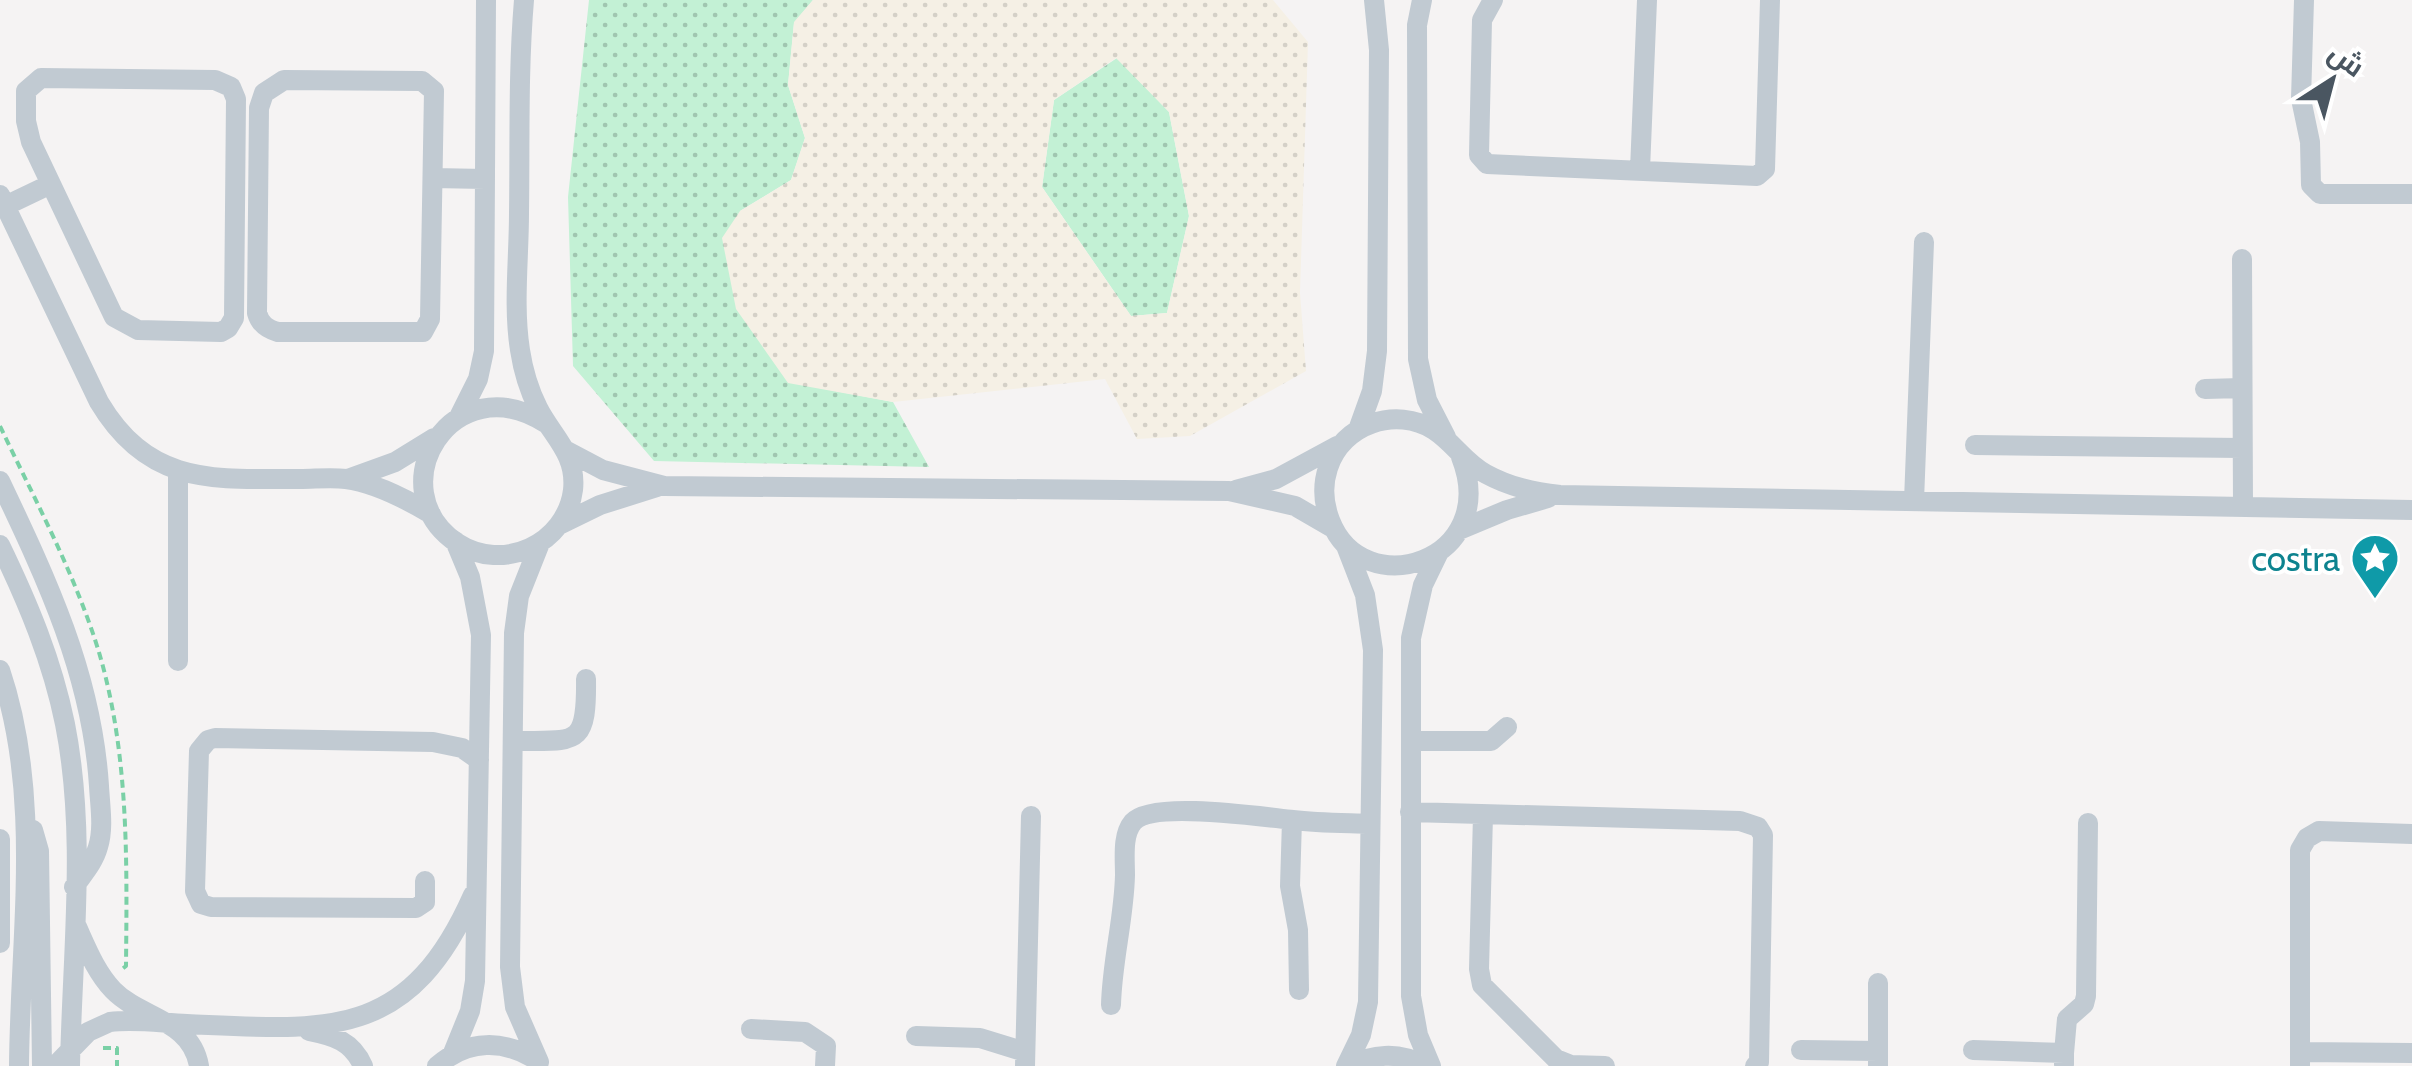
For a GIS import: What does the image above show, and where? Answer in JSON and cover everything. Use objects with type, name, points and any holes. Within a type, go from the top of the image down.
[{"type":"street","points":[[346,479],[395,462],[439,435],[459,417],[473,392],[484,351],[486,0]]},
{"type":"street","points":[[524,0],[518,327],[529,387],[547,424],[567,451],[604,470],[664,486],[1229,492],[1295,506],[1370,560],[1401,565],[1439,552]]},
{"type":"street","points":[[1358,430],[1372,391],[1377,350],[1380,50],[1374,0]]},
{"type":"street","points":[[1422,0],[1417,25],[1416,337],[1427,400],[1446,439],[1461,457],[1470,494],[1459,530],[1439,552],[1422,584],[1413,620],[1411,996],[1428,1066]]},
{"type":"street","points":[[1493,0],[1482,20],[1479,154],[1486,164],[1757,176],[1764,169],[1770,0]]},
{"type":"street","points":[[1640,170],[1647,0]]},
{"type":"street","points":[[2304,0],[2301,106],[2310,142],[2311,185],[2320,194],[2412,194]]},
{"type":"street","points":[[46,76],[226,83],[236,99],[232,324],[220,332],[138,330],[120,322],[114,317],[50,184],[26,121],[26,91],[35,80],[46,76]]},
{"type":"street","points":[[284,80],[427,83],[435,96],[433,178],[430,319],[423,332],[278,332],[264,325],[257,313],[259,108],[269,87],[284,80]]},
{"type":"street","points":[[433,178],[485,179]]},
{"type":"street","points":[[50,184],[3,200],[109,418],[133,446],[178,472],[217,479],[346,479],[390,493],[431,514],[455,542],[470,578],[479,616],[477,884],[475,981],[470,1011],[445,1060]]},
{"type":"street","points":[[1914,501],[1924,242]]},
{"type":"street","points":[[2242,259],[2243,507]]},
{"type":"street","points":[[2204,389],[2242,388]]},
{"type":"street","points":[[459,417],[494,406],[531,414],[547,424]]},
{"type":"street","points":[[1229,492],[1276,479],[1341,444],[1358,430],[1394,419],[1413,421],[1446,439]]},
{"type":"street","points":[[431,514],[426,498],[425,465],[439,435]]},
{"type":"street","points":[[1341,444],[1329,463],[1323,485],[1325,507],[1365,595],[1370,622],[1368,1002],[1361,1035],[1346,1066]]},
{"type":"street","points":[[1975,445],[2242,448]]},
{"type":"street","points":[[559,525],[573,488],[567,451]]},
{"type":"street","points":[[1461,457],[1507,484],[1560,495],[2412,510]]},
{"type":"street","points":[[178,472],[178,661]]},
{"type":"street","points":[[0,481],[61,614],[90,712],[96,745],[101,834],[96,854],[74,886]]},
{"type":"street","points":[[455,542],[482,554],[527,550],[559,525],[610,502],[664,486]]},
{"type":"street","points":[[1459,530],[1560,495]]},
{"type":"street","points":[[540,543],[525,578],[516,614],[510,967],[515,1007],[541,1064]]},
{"type":"street","points":[[0,545],[36,624],[66,726],[74,796],[71,1056]]},
{"type":"street","points":[[0,670],[20,750],[26,820],[19,1066]]},
{"type":"street","points":[[513,742],[566,740],[576,734],[587,719],[586,679]]},
{"type":"street","points":[[433,742],[480,724]]},
{"type":"street","points":[[1411,741],[1491,741],[1507,727]]},
{"type":"street","points":[[425,881],[425,902],[416,908],[201,904],[195,890],[197,758],[202,745],[215,738],[433,742],[462,748],[479,760]]},
{"type":"street","points":[[1112,1006],[1126,841],[1134,820],[1155,812],[1246,813],[1370,824]]},
{"type":"street","points":[[1410,812],[1740,822],[1758,827],[1764,835],[1756,1066]]},
{"type":"street","points":[[1482,815],[1482,985],[1556,1059],[1571,1065],[1605,1066]]},
{"type":"street","points":[[916,1036],[980,1038],[1025,1059],[1031,816]]},
{"type":"street","points":[[26,820],[39,851],[42,1066]]},
{"type":"street","points":[[1292,820],[1290,886],[1298,930],[1298,990]]},
{"type":"street","points":[[1972,1050],[2064,1060],[2068,1019],[2084,1004],[2086,996],[2088,823]]},
{"type":"street","points":[[2412,834],[2319,831],[2307,838],[2300,850],[2300,1059],[2412,1053]]},
{"type":"street","points":[[0,838],[0,943]]},
{"type":"street","points":[[55,1066],[71,1056],[88,1032],[110,1022],[292,1028],[330,1024],[366,1014],[414,986],[450,944],[477,884]]},
{"type":"street","points":[[74,920],[94,964],[114,990],[187,1038],[199,1066]]},
{"type":"street","points":[[1801,1050],[1878,1058],[1878,983]]},
{"type":"street","points":[[292,1028],[342,1040],[363,1066]]},
{"type":"street","points":[[751,1029],[805,1032],[826,1046],[825,1066]]},
{"type":"street","points":[[445,1060],[474,1045],[498,1044],[520,1049],[541,1064]]},
{"type":"street","points":[[1346,1066],[1368,1057],[1391,1055],[1428,1066]]},
{"type":"green space","points":[[589,0],[813,0],[794,23],[788,85],[805,138],[791,180],[740,211],[788,382],[893,402],[929,467],[654,461],[573,366],[568,197]]},
{"type":"green space","points":[[1117,58],[1169,112],[1189,216],[1167,313],[1131,316],[1042,187],[1054,100]]},
{"type":"sand","points":[[813,0],[1273,0],[1308,42],[1300,293],[1306,371],[1190,436],[1137,439],[1105,379],[893,402],[788,383],[736,309],[722,238],[740,211],[791,180],[805,138],[788,85],[794,22]],"holes":[[[1116,58],[1169,112],[1189,216],[1167,313],[1131,316],[1042,187],[1054,100]]]},
{"type":"place","name":"costra","points":[[2375,600]]}]
